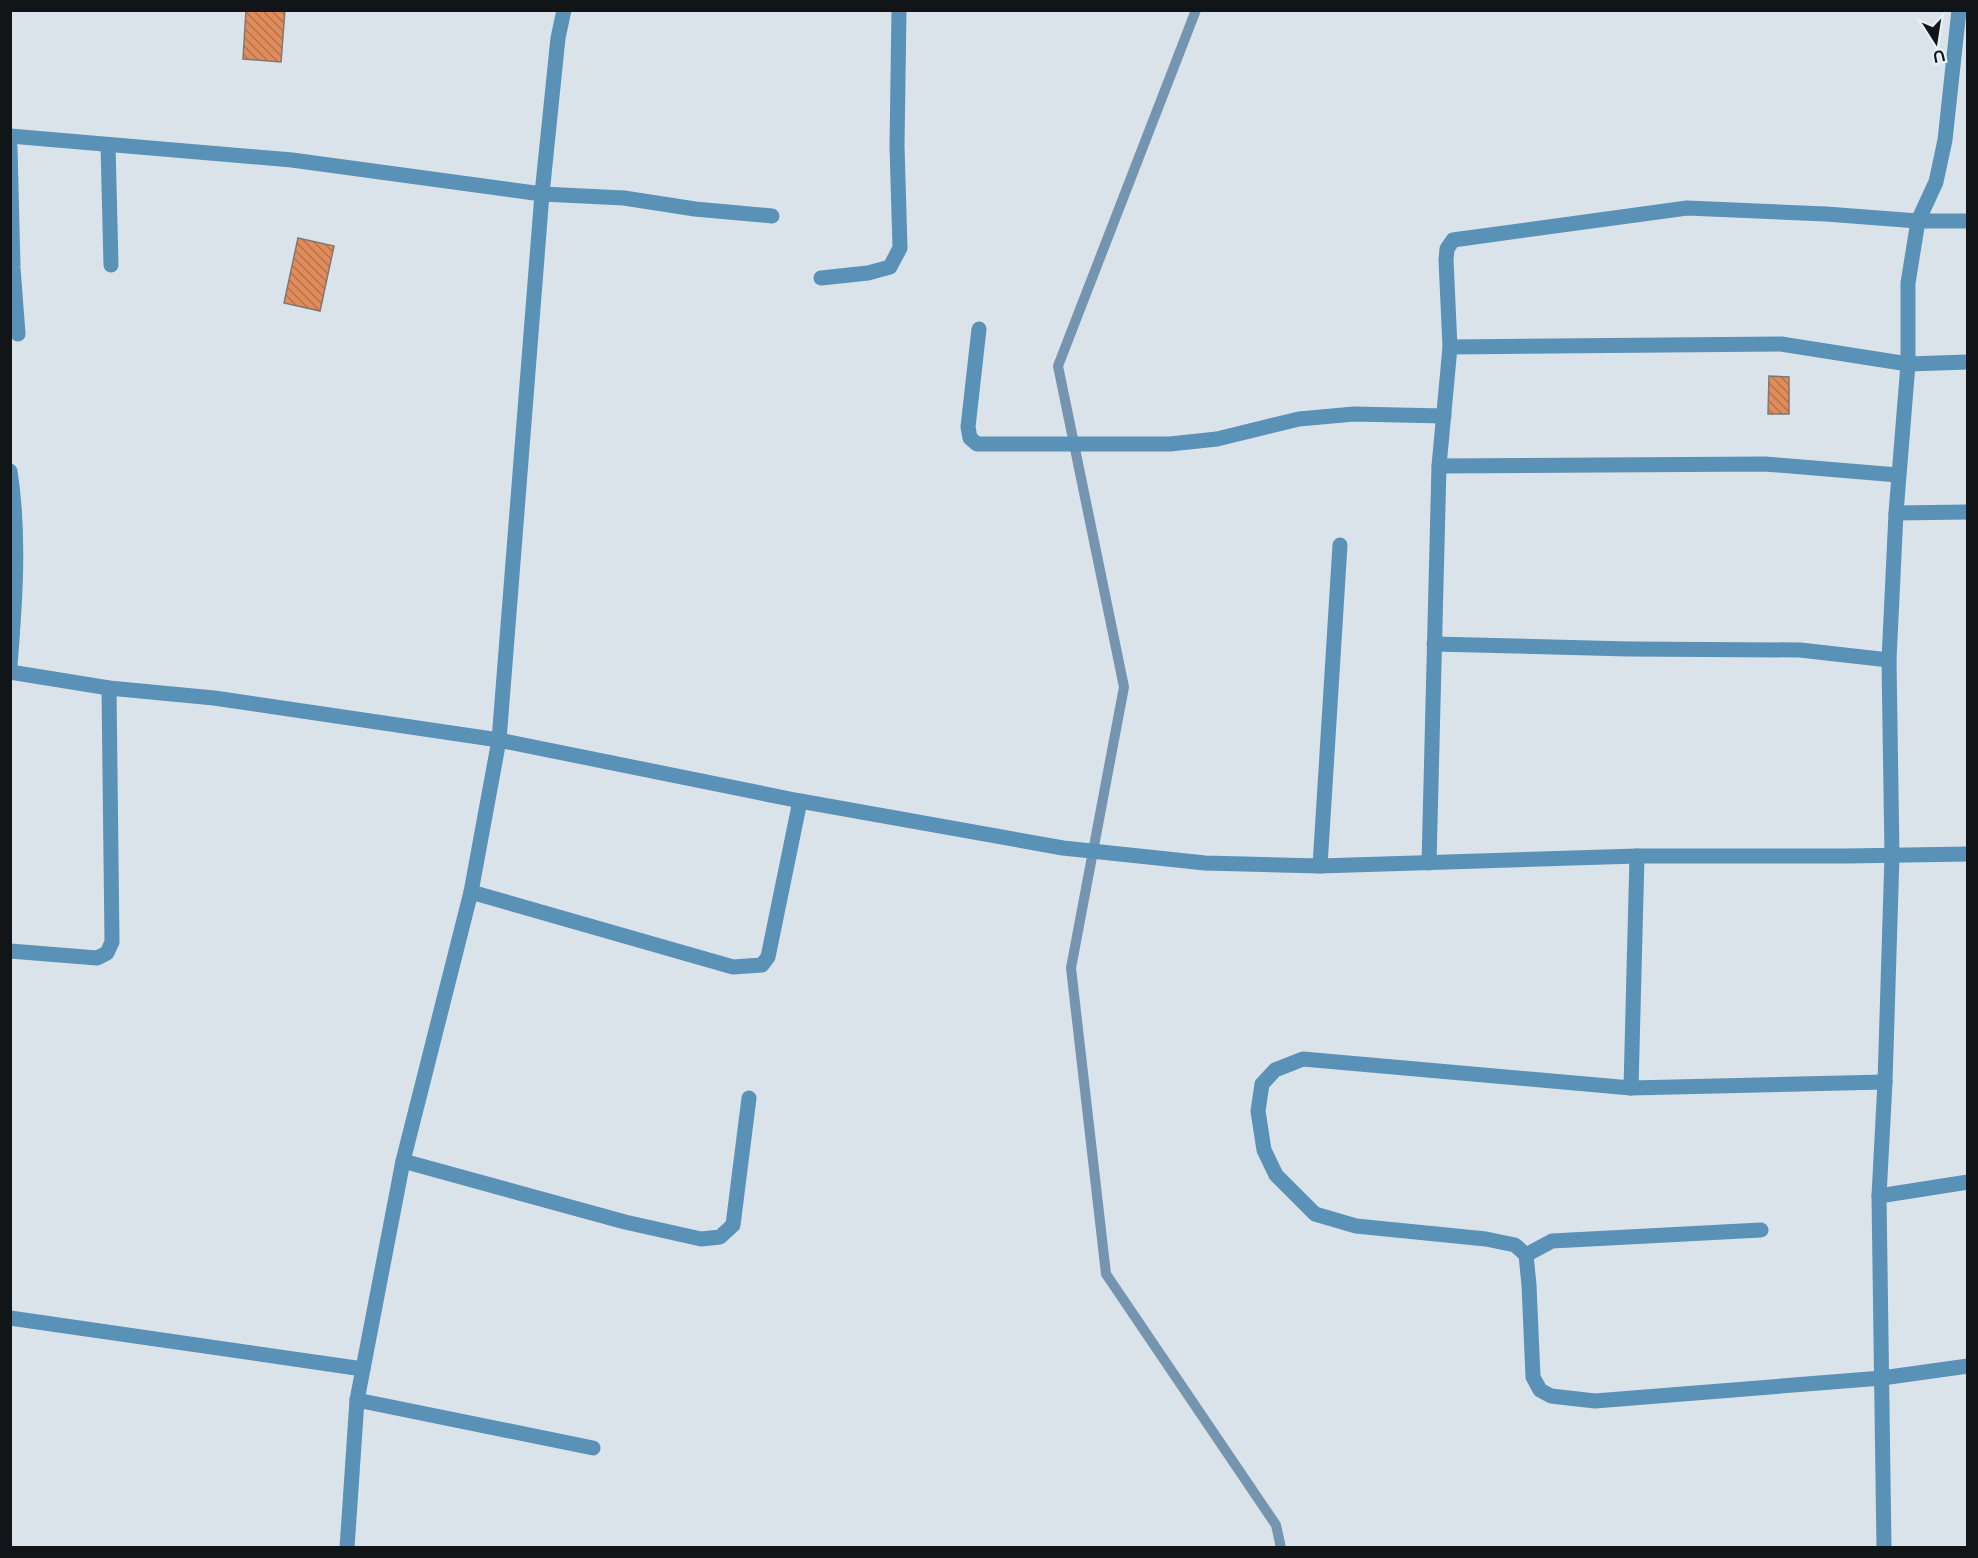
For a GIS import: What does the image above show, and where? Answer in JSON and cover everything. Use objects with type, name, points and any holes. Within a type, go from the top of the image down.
[{"type":"street","points":[[347,1548],[357,1400],[403,1161],[471,892],[499,740],[542,194],[558,38],[564,10]]},
{"type":"street","points":[[821,278],[868,273],[890,267],[900,248],[897,146],[899,10]]},
{"type":"street","points":[[1884,1548],[1879,1196],[1892,856],[1889,660],[1896,513],[1908,364],[1908,284],[1918,221],[1936,182],[1945,140],[1959,10]]},
{"type":"street","points":[[10,136],[292,160],[542,194],[624,198],[695,209],[771,216]]},
{"type":"street","points":[[108,145],[111,265]]},
{"type":"street","points":[[10,147],[12,251],[18,334]]},
{"type":"street","points":[[1429,863],[1439,466],[1450,347],[1446,260],[1453,240],[1687,208],[1826,214],[1918,221],[1968,221]]},
{"type":"street","points":[[979,329],[968,427],[970,438],[977,444],[1170,444],[1217,440],[1299,419],[1354,414],[1444,416]]},
{"type":"street","points":[[1450,347],[1781,344],[1908,364],[1968,362]]},
{"type":"street","points":[[1439,466],[1765,464],[1898,475]]},
{"type":"street","points":[[10,471],[15,506],[15,592],[10,666]]},
{"type":"street","points":[[1896,513],[1968,512]]},
{"type":"street","points":[[1320,866],[1340,545]]},
{"type":"street","points":[[1434,644],[1629,650],[1800,650],[1889,660]]},
{"type":"street","points":[[10,672],[109,688],[214,698],[499,740],[800,801],[1063,848],[1205,863],[1320,866],[1637,856],[1968,854]]},
{"type":"street","points":[[10,951],[96,958],[107,953],[112,942],[109,688]]},
{"type":"street","points":[[471,892],[733,967],[762,965],[768,957],[800,801]]},
{"type":"street","points":[[1631,1088],[1637,856]]},
{"type":"street","points":[[1885,1082],[1631,1088],[1303,1059],[1275,1070],[1262,1084],[1258,1111],[1264,1150],[1276,1175],[1315,1214],[1356,1226],[1486,1239],[1515,1245],[1526,1255],[1533,1377],[1540,1390],[1551,1396],[1595,1401],[1882,1378],[1968,1366]]},
{"type":"street","points":[[403,1161],[625,1222],[701,1239],[720,1237],[733,1225],[749,1098]]},
{"type":"street","points":[[1879,1196],[1968,1182]]},
{"type":"street","points":[[1526,1255],[1552,1241],[1761,1230]]},
{"type":"street","points":[[10,1318],[363,1369]]},
{"type":"street","points":[[357,1400],[593,1448]]},
{"type":"building","points":[[246,10],[285,10],[281,62],[243,59]]},
{"type":"building","points":[[298,238],[334,246],[320,311],[284,303]]},
{"type":"building","points":[[1769,376],[1789,377],[1789,414],[1768,414]]},
{"type":"waterway","points":[[1196,10],[1058,366],[1124,687],[1071,968],[1106,1274],[1276,1525],[1281,1548]]}]
